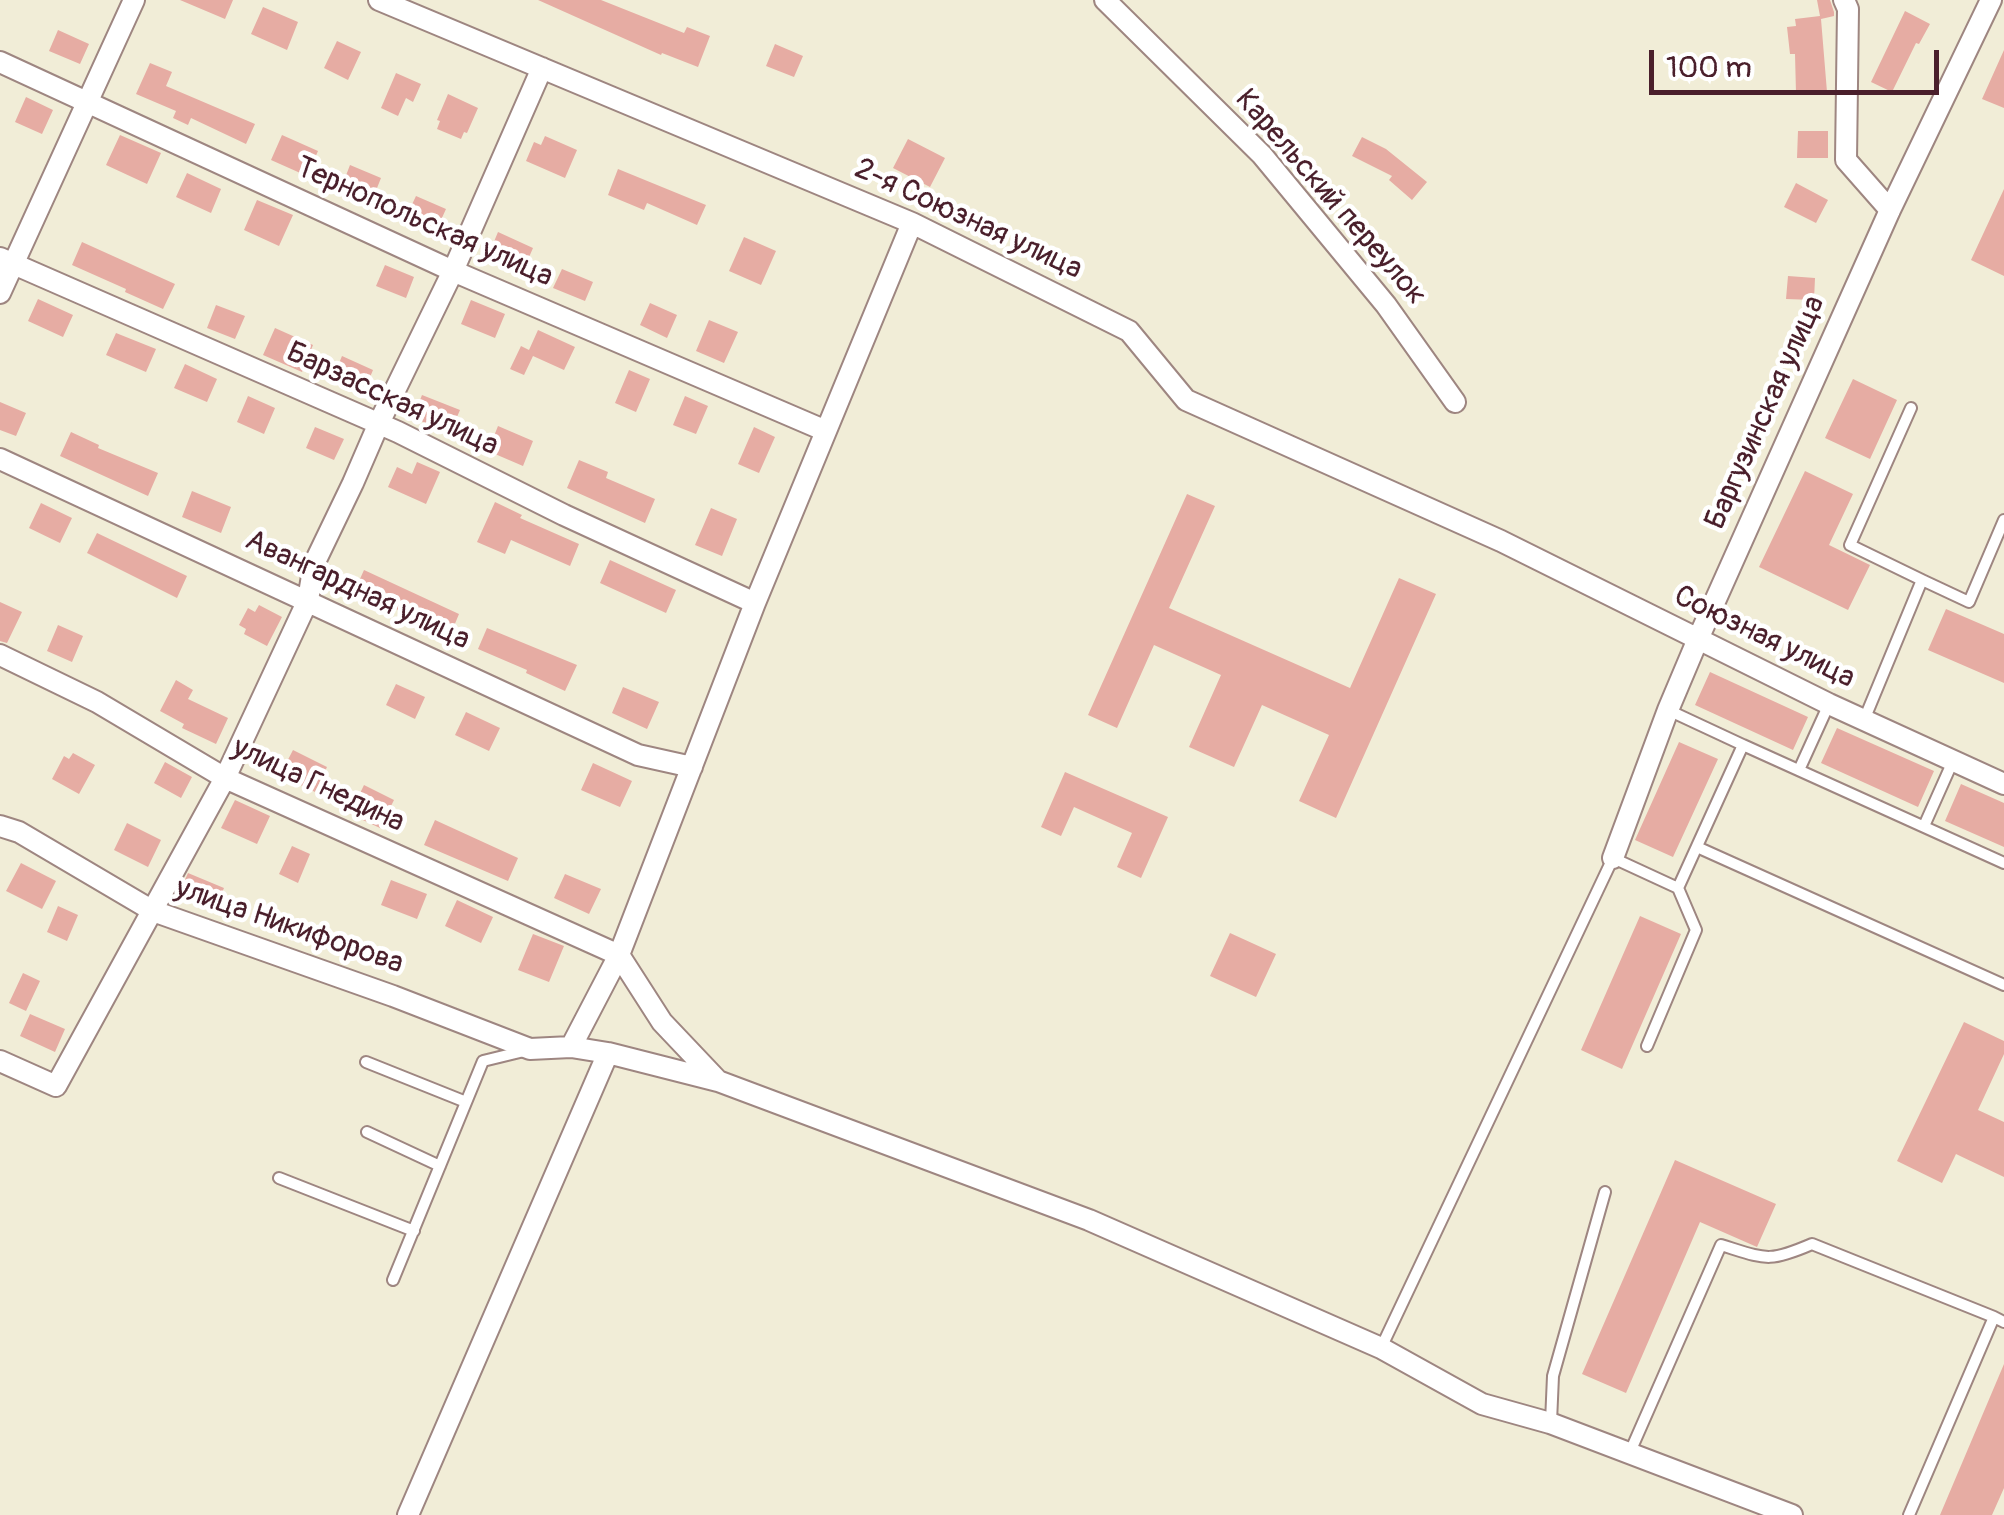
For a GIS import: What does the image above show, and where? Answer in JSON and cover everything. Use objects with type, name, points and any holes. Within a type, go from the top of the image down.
[{"type":"street","points":[[0,293],[6,260],[134,0]]},
{"type":"street","name":"2-я Союзная улица","points":[[379,0],[912,223],[1130,330],[1186,400],[1501,540]]},
{"type":"street","name":"Карельский переулок","points":[[1105,0],[1262,155],[1386,305],[1455,402]]},
{"type":"street","points":[[1844,0],[1848,9],[1846,160],[1890,210]]},
{"type":"street","name":"Баргузинская улица","points":[[1613,858],[1698,639],[1890,210],[1991,0]]},
{"type":"street","name":"Тернопольская улица","points":[[0,62],[453,270],[826,431]]},
{"type":"street","points":[[0,1061],[56,1086],[153,911],[225,778],[308,600],[314,564],[453,270],[542,68]]},
{"type":"street","points":[[571,1047],[619,955],[755,603],[912,223]]},
{"type":"street","name":"Барзасская улица","points":[[6,260],[378,423],[755,603]]},
{"type":"street","name":"Авангардная улица","points":[[0,458],[638,756],[692,768]]},
{"type":"street","name":"Союзная улица","points":[[1501,540],[1830,704],[2004,784]]},
{"type":"street","name":"улица Гнедина","points":[[0,655],[97,702],[225,778],[619,955]]},
{"type":"street","name":"улица Никифорова","points":[[0,826],[19,832],[153,911],[530,1049],[571,1047],[608,1052],[718,1081],[1090,1220],[1381,1348],[1482,1404],[1550,1423],[1792,1515]]},
{"type":"street","points":[[619,955],[662,1022],[718,1081]]},
{"type":"street","points":[[408,1515],[608,1052]]},
{"type":"lane","points":[[1910,408],[1850,545],[1969,602],[2004,520]]},
{"type":"lane","points":[[1864,720],[1922,580]]},
{"type":"lane","points":[[1799,770],[1830,704]]},
{"type":"lane","points":[[1668,710],[2004,863]]},
{"type":"lane","points":[[1678,888],[1743,745]]},
{"type":"lane","points":[[1924,826],[1953,761]]},
{"type":"lane","points":[[1697,846],[2004,985]]},
{"type":"lane","points":[[1381,1348],[1613,858],[1678,888],[1696,930],[1647,1046]]},
{"type":"lane","points":[[394,1280],[483,1061],[530,1049]]},
{"type":"lane","points":[[366,1062],[466,1102]]},
{"type":"lane","points":[[367,1132],[440,1166]]},
{"type":"lane","points":[[280,1178],[414,1231]]},
{"type":"lane","points":[[1550,1423],[1553,1376],[1605,1192]]},
{"type":"lane","points":[[1630,1452],[1721,1245],[1762,1258],[1783,1256],[1812,1244],[1999,1319],[1909,1515]]},
{"type":"building","points":[[180,0],[233,0],[225,19]]},
{"type":"building","points":[[538,0],[601,0],[684,33],[687,27],[710,36],[698,67],[661,55]]},
{"type":"building","points":[[1817,0],[1830,0],[1834,12],[1834,16],[1821,19],[1827,92],[1796,93],[1795,54],[1790,54],[1787,27],[1796,26],[1795,19],[1820,16]]},
{"type":"building","points":[[263,7],[298,22],[287,50],[251,34]]},
{"type":"building","points":[[1905,11],[1930,24],[1892,92],[1871,82]]},
{"type":"building","points":[[58,30],[89,44],[80,64],[49,51]]},
{"type":"building","points":[[337,41],[361,52],[348,80],[324,68]]},
{"type":"building","points":[[775,44],[803,56],[794,77],[766,66]]},
{"type":"building","points":[[2004,50],[2004,108],[1982,99]]},
{"type":"building","points":[[150,63],[172,72],[166,86],[255,124],[246,144],[191,118],[188,125],[173,118],[176,111],[136,94]]},
{"type":"building","points":[[396,73],[421,84],[413,102],[406,98],[398,116],[381,108]]},
{"type":"building","points":[[448,94],[478,108],[461,139],[437,129]]},
{"type":"building","points":[[26,97],[53,110],[42,134],[15,122]]},
{"type":"building","points":[[1798,131],[1828,131],[1828,158],[1797,158]]},
{"type":"building","points":[[120,135],[161,153],[147,184],[106,165]]},
{"type":"building","points":[[282,135],[318,151],[307,176],[271,160]]},
{"type":"building","points":[[545,136],[577,150],[565,178],[526,161],[534,142],[541,145]]},
{"type":"building","points":[[1362,137],[1386,149],[1427,182],[1412,200],[1389,180],[1392,176],[1352,156]]},
{"type":"building","points":[[908,139],[945,158],[930,187],[893,168]]},
{"type":"building","points":[[350,165],[381,178],[371,203],[340,191]]},
{"type":"building","points":[[618,169],[706,205],[697,225],[647,203],[644,210],[608,195]]},
{"type":"building","points":[[187,173],[221,189],[211,213],[176,197]]},
{"type":"building","points":[[1796,183],[1828,200],[1816,223],[1784,207]]},
{"type":"building","points":[[2004,189],[2004,276],[1971,260]]},
{"type":"building","points":[[416,196],[446,209],[436,231],[406,217]]},
{"type":"building","points":[[257,200],[293,215],[279,246],[244,230]]},
{"type":"building","points":[[498,232],[533,248],[523,271],[488,256]]},
{"type":"building","points":[[744,237],[776,251],[761,285],[729,271]]},
{"type":"building","points":[[82,242],[175,284],[163,309],[72,265]]},
{"type":"building","points":[[385,265],[414,277],[406,298],[376,286]]},
{"type":"building","points":[[562,269],[593,282],[585,301],[553,288]]},
{"type":"building","points":[[1788,276],[1815,278],[1814,300],[1786,299]]},
{"type":"building","points":[[38,299],[73,315],[63,337],[28,321]]},
{"type":"building","points":[[471,300],[505,314],[495,338],[461,324]]},
{"type":"building","points":[[650,303],[677,315],[667,338],[640,325]]},
{"type":"building","points":[[216,305],[245,316],[235,339],[207,328]]},
{"type":"building","points":[[709,320],[738,332],[724,363],[696,351]]},
{"type":"building","points":[[275,328],[313,345],[302,372],[263,355]]},
{"type":"building","points":[[538,330],[575,347],[564,370],[533,356],[524,375],[510,369],[521,346],[529,350]]},
{"type":"building","points":[[116,333],[156,349],[146,372],[106,355]]},
{"type":"building","points":[[342,356],[373,370],[363,394],[332,380]]},
{"type":"building","points":[[185,364],[217,379],[207,402],[174,388]]},
{"type":"building","points":[[629,370],[650,379],[636,412],[615,403]]},
{"type":"building","points":[[1853,379],[1897,400],[1870,459],[1825,438]]},
{"type":"building","points":[[422,395],[460,410],[450,433],[413,418]]},
{"type":"building","points":[[248,396],[275,408],[264,434],[237,422]]},
{"type":"building","points":[[685,396],[708,406],[696,434],[673,425]]},
{"type":"building","points":[[0,402],[26,413],[16,436],[0,430]]},
{"type":"building","points":[[498,426],[533,441],[523,466],[488,451]]},
{"type":"building","points":[[315,427],[344,439],[334,460],[306,448]]},
{"type":"building","points":[[754,427],[775,437],[759,473],[738,464]]},
{"type":"building","points":[[71,432],[158,473],[148,496],[60,456]]},
{"type":"building","points":[[579,460],[608,472],[606,478],[655,499],[645,523],[567,488]]},
{"type":"building","points":[[417,462],[440,472],[426,504],[388,487],[397,467],[412,474]]},
{"type":"building","points":[[1805,471],[1853,494],[1829,545],[1870,565],[1848,610],[1759,567]]},
{"type":"building","points":[[192,491],[231,507],[221,533],[182,517]]},
{"type":"building","points":[[1187,494],[1215,506],[1169,608],[1350,688],[1399,578],[1436,594],[1336,818],[1299,801],[1329,735],[1262,705],[1234,767],[1189,747],[1221,675],[1154,645],[1117,728],[1088,715]]},
{"type":"building","points":[[495,502],[522,515],[520,518],[579,544],[570,566],[511,540],[505,554],[477,542]]},
{"type":"building","points":[[41,503],[72,518],[60,543],[29,528]]},
{"type":"building","points":[[711,508],[737,519],[722,556],[695,545]]},
{"type":"building","points":[[97,533],[187,576],[177,598],[87,553]]},
{"type":"building","points":[[610,560],[676,590],[666,613],[600,583]]},
{"type":"building","points":[[364,570],[459,614],[449,638],[355,590]]},
{"type":"building","points":[[0,602],[22,612],[7,643],[0,641]]},
{"type":"building","points":[[259,605],[282,617],[267,646],[244,634],[246,629],[239,625],[248,608],[255,612]]},
{"type":"building","points":[[1946,609],[2004,634],[2004,683],[1928,650]]},
{"type":"building","points":[[58,625],[83,636],[72,662],[47,651]]},
{"type":"building","points":[[487,628],[577,665],[565,691],[478,649]]},
{"type":"building","points":[[1710,672],[1808,717],[1793,750],[1695,705]]},
{"type":"building","points":[[176,680],[193,690],[188,699],[228,718],[216,744],[182,728],[184,724],[160,711]]},
{"type":"building","points":[[396,684],[425,697],[415,719],[386,705]]},
{"type":"building","points":[[623,687],[659,702],[647,729],[612,713]]},
{"type":"building","points":[[466,712],[500,728],[489,751],[455,735]]},
{"type":"building","points":[[1837,728],[1934,771],[1918,807],[1821,763]]},
{"type":"building","points":[[1679,742],[1718,759],[1673,857],[1635,840]]},
{"type":"building","points":[[293,750],[327,767],[315,792],[280,775]]},
{"type":"building","points":[[73,753],[95,765],[79,794],[52,779],[64,756],[69,759]]},
{"type":"building","points":[[165,762],[192,777],[181,798],[154,783]]},
{"type":"building","points":[[593,763],[632,781],[620,807],[581,790]]},
{"type":"building","points":[[1065,772],[1168,817],[1141,878],[1117,867],[1132,833],[1074,807],[1061,836],[1041,827]]},
{"type":"building","points":[[1961,784],[2004,803],[2004,847],[1945,821]]},
{"type":"building","points":[[364,785],[394,800],[380,828],[350,814]]},
{"type":"building","points":[[235,800],[270,816],[257,844],[221,828]]},
{"type":"building","points":[[435,820],[518,858],[508,881],[424,845]]},
{"type":"building","points":[[127,823],[161,840],[148,867],[114,850]]},
{"type":"building","points":[[292,846],[310,854],[298,883],[279,874]]},
{"type":"building","points":[[21,863],[56,881],[42,909],[6,891]]},
{"type":"building","points":[[188,873],[224,888],[214,911],[178,895]]},
{"type":"building","points":[[565,874],[601,889],[589,914],[554,898]]},
{"type":"building","points":[[391,880],[427,894],[417,919],[381,905]]},
{"type":"building","points":[[457,900],[493,917],[481,943],[445,926]]},
{"type":"building","points":[[58,906],[78,915],[67,941],[47,932]]},
{"type":"building","points":[[1640,916],[1681,934],[1622,1069],[1581,1050]]},
{"type":"building","points":[[1230,933],[1276,954],[1256,997],[1210,976]]},
{"type":"building","points":[[533,934],[564,946],[549,982],[518,970]]},
{"type":"building","points":[[23,973],[40,981],[26,1011],[9,1003]]},
{"type":"building","points":[[30,1014],[65,1029],[55,1052],[20,1036]]},
{"type":"building","points":[[1964,1022],[2004,1041],[2004,1054],[1978,1110],[2004,1122],[2004,1177],[1956,1154],[1942,1183],[1897,1161]]},
{"type":"building","points":[[1675,1160],[1776,1204],[1757,1247],[1700,1222],[1626,1393],[1582,1374]]},
{"type":"building","points":[[2004,1364],[2004,1488],[1992,1515],[1940,1515]]}]
